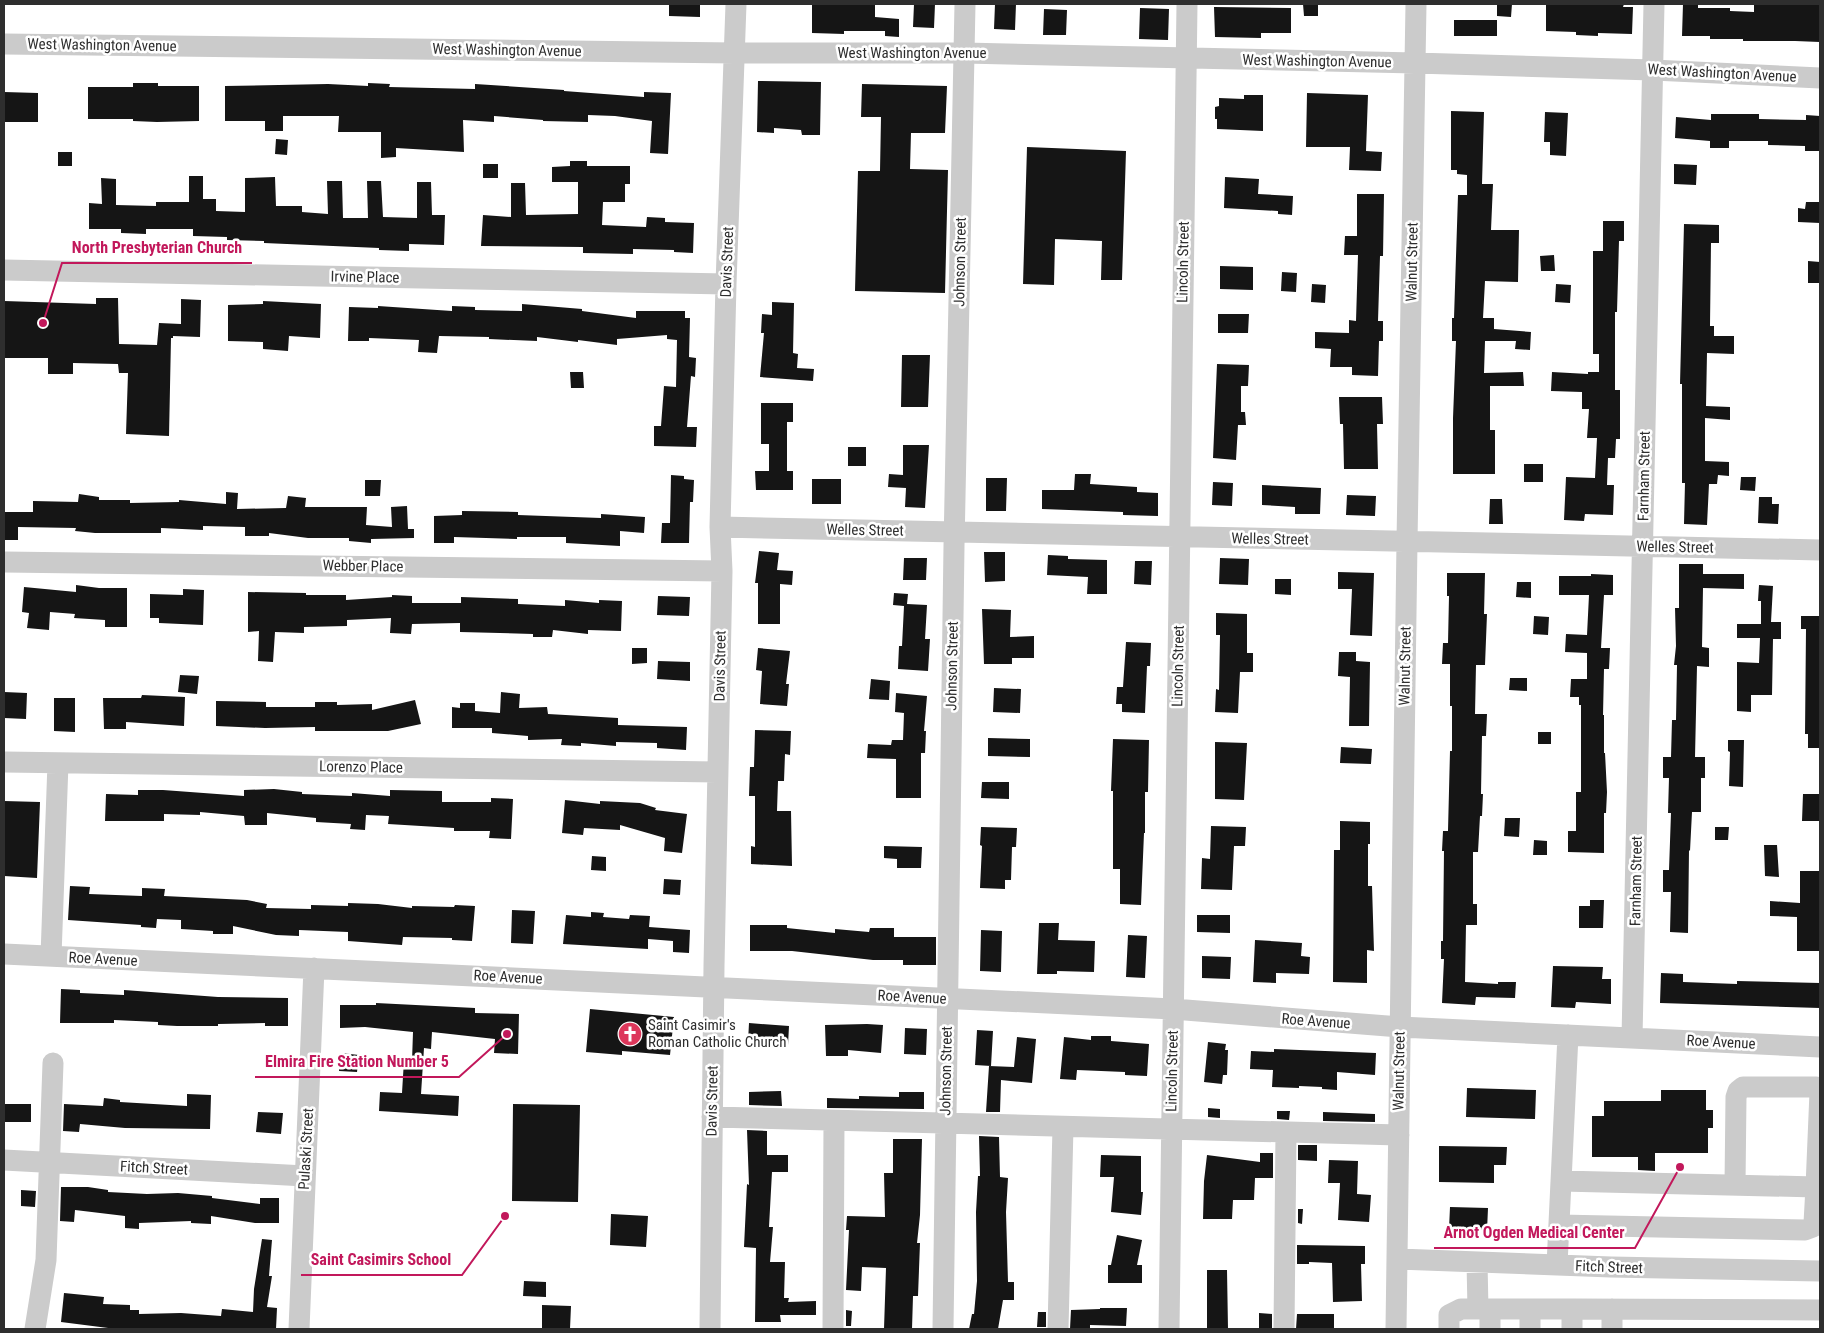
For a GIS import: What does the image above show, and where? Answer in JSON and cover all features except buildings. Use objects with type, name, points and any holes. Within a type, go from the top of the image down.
[{"type":"street","name":"Davis Street","points":[[710,1329],[713,987],[722,571],[720,528],[736,4]]},
{"type":"street","name":"Johnson Street","points":[[944,1329],[954,531],[966,4]]},
{"type":"street","name":"Lincoln Street","points":[[1169,1329],[1186,4]]},
{"type":"street","name":"Walnut Street","points":[[1396,1329],[1406,542],[1416,4]]},
{"type":"street","name":"Farnham Street","points":[[1632,1038],[1654,4]]},
{"type":"street","name":"West Washington Avenue","points":[[4,44],[735,53],[964,53],[1416,63],[1652,70],[1820,78]]},
{"type":"street","name":"Irvine Place","points":[[4,270],[726,284]]},
{"type":"street","name":"Welles Street","points":[[720,528],[954,531],[1179,538],[1820,550]]},
{"type":"street","name":"Webber Place","points":[[4,562],[722,571]]},
{"type":"street","name":"Lorenzo Place","points":[[4,762],[717,772]]},
{"type":"street","points":[[51,956],[58,762]]},
{"type":"street","name":"Roe Avenue","points":[[4,954],[1173,1009],[1400,1027],[1820,1047]]},
{"type":"street","name":"Pulaski Street","points":[[299,1329],[314,968]]},
{"type":"street","points":[[1557,1265],[1568,1035]]},
{"type":"street","points":[[36,1329],[46,1260],[53,1063]]},
{"type":"street","points":[[1559,1225],[1805,1230],[1813,1227],[1818,1187],[1820,1092],[1816,1087],[1743,1087],[1738,1091],[1736,1097],[1734,1185]]},
{"type":"street","points":[[712,1117],[1399,1135]]},
{"type":"street","points":[[833,1329],[834,1121]]},
{"type":"street","points":[[1058,1329],[1062,1127]]},
{"type":"street","points":[[1284,1329],[1286,1132]]},
{"type":"street","name":"Fitch Street","points":[[4,1160],[304,1176]]},
{"type":"street","points":[[1561,1181],[1818,1187]]},
{"type":"street","name":"Fitch Street","points":[[1398,1258],[1557,1265],[1820,1271]]},
{"type":"street","points":[[1477,1262],[1486,1316]]},
{"type":"street","points":[[1449,1329],[1449,1315],[1461,1309],[1486,1316],[1530,1319],[1735,1320],[1773,1320],[1820,1310]]},
{"type":"place","name":"North Presbyterian Church","points":[[43,323]]},
{"type":"place","name":"Elmira Fire Station Number 5","points":[[507,1034]]},
{"type":"place","name":"Saint Casimir's Roman Catholic Church","points":[[630,1034]]},
{"type":"place","name":"Arnot Ogden Medical Center","points":[[1680,1167]]},
{"type":"place","name":"Saint Casimirs School","points":[[505,1216]]}]
